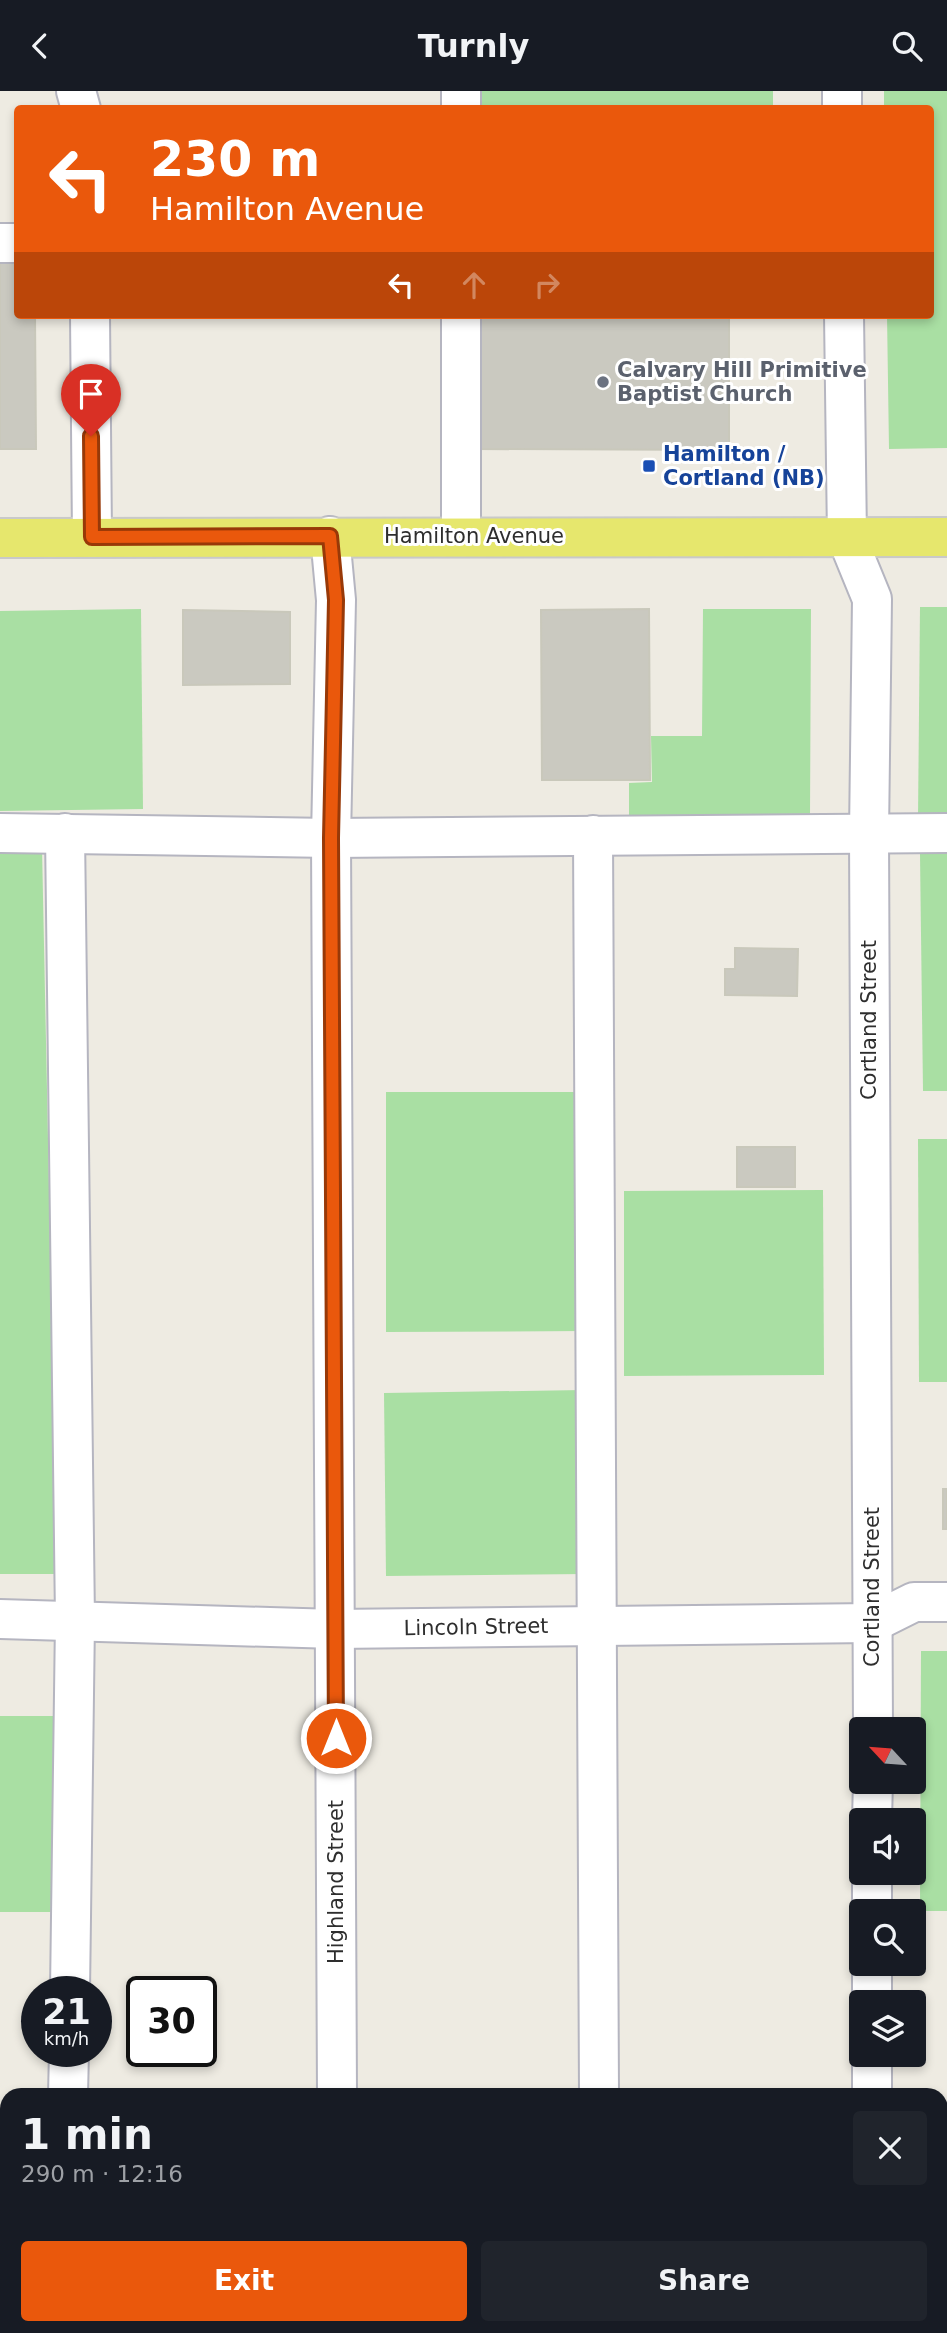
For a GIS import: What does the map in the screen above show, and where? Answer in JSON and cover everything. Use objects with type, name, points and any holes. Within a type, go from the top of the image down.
[{"type":"main road","name":"Hamilton Avenue","points":[[0,538],[947,537]]},
{"type":"street","points":[[90,319],[92,537]]},
{"type":"street","points":[[461,319],[461,536]]},
{"type":"street","name":"Cortland Street","points":[[844,319],[847,538],[872,599],[869,834],[873,1717]]},
{"type":"street","name":"Highland Street","points":[[330,536],[336,600],[331,838],[337,2088]]},
{"type":"street","points":[[0,833],[331,838],[947,833]]},
{"type":"street","points":[[65,833],[75,1620],[70,1976]]},
{"type":"street","points":[[593,835],[599,2088]]},
{"type":"street","name":"Lincoln Street","points":[[0,1619],[335,1629],[872,1623],[914,1602],[947,1602]]},
{"type":"street","points":[[68,2088],[69,2067]]},
{"type":"street","points":[[873,2067],[873,2088]]},
{"type":"green space","points":[[475,91],[773,91],[773,105],[475,105]]},
{"type":"green space","points":[[884,91],[947,91],[947,448],[889,449],[887,319],[934,319],[934,105],[884,105]]},
{"type":"green space","points":[[920,607],[947,607],[947,819],[918,819]]},
{"type":"green space","points":[[141,609],[143,809],[0,811],[0,611]]},
{"type":"green space","points":[[703,609],[811,609],[810,817],[629,817],[629,783],[652,782],[651,736],[702,736]]},
{"type":"green space","points":[[0,847],[42,848],[57,1574],[0,1574]]},
{"type":"green space","points":[[947,853],[947,1091],[923,1091],[920,854]]},
{"type":"green space","points":[[386,1092],[585,1092],[585,1331],[386,1332]]},
{"type":"green space","points":[[918,1139],[947,1139],[947,1382],[919,1382]]},
{"type":"green space","points":[[823,1190],[824,1375],[624,1376],[624,1191]]},
{"type":"green space","points":[[583,1390],[585,1574],[386,1576],[384,1393]]},
{"type":"green space","points":[[921,1651],[947,1651],[947,1911],[926,1911],[926,1899],[920,1899],[920,1885],[926,1885],[926,1808],[920,1808],[920,1794],[926,1794],[926,1717],[921,1717]]},
{"type":"green space","points":[[0,1716],[57,1716],[56,1912],[0,1912]]},
{"type":"building","points":[[14,252],[14,319],[35,319],[36,449],[0,449],[0,253]]},
{"type":"building","name":"Calvary Hill Primitive Baptist Church","points":[[475,319],[729,319],[729,450],[477,449]]},
{"type":"building","points":[[649,609],[650,780],[542,780],[541,610]]},
{"type":"building","points":[[183,610],[290,612],[290,684],[183,685]]},
{"type":"building","points":[[735,948],[798,949],[797,996],[725,995],[725,969],[735,969]]},
{"type":"building","points":[[737,1147],[795,1147],[795,1187],[737,1187]]},
{"type":"building","points":[[943,1489],[947,1489],[947,1529],[943,1529]]},
{"type":"place","name":"Calvary Hill Primitive Baptist Church","points":[[603,382]]},
{"type":"place","name":"Hamilton / Cortland (NB)","points":[[649,466]]},
{"type":"route","points":[[91,436],[92,537],[330,536],[336,600],[331,838],[336,1738]]}]
